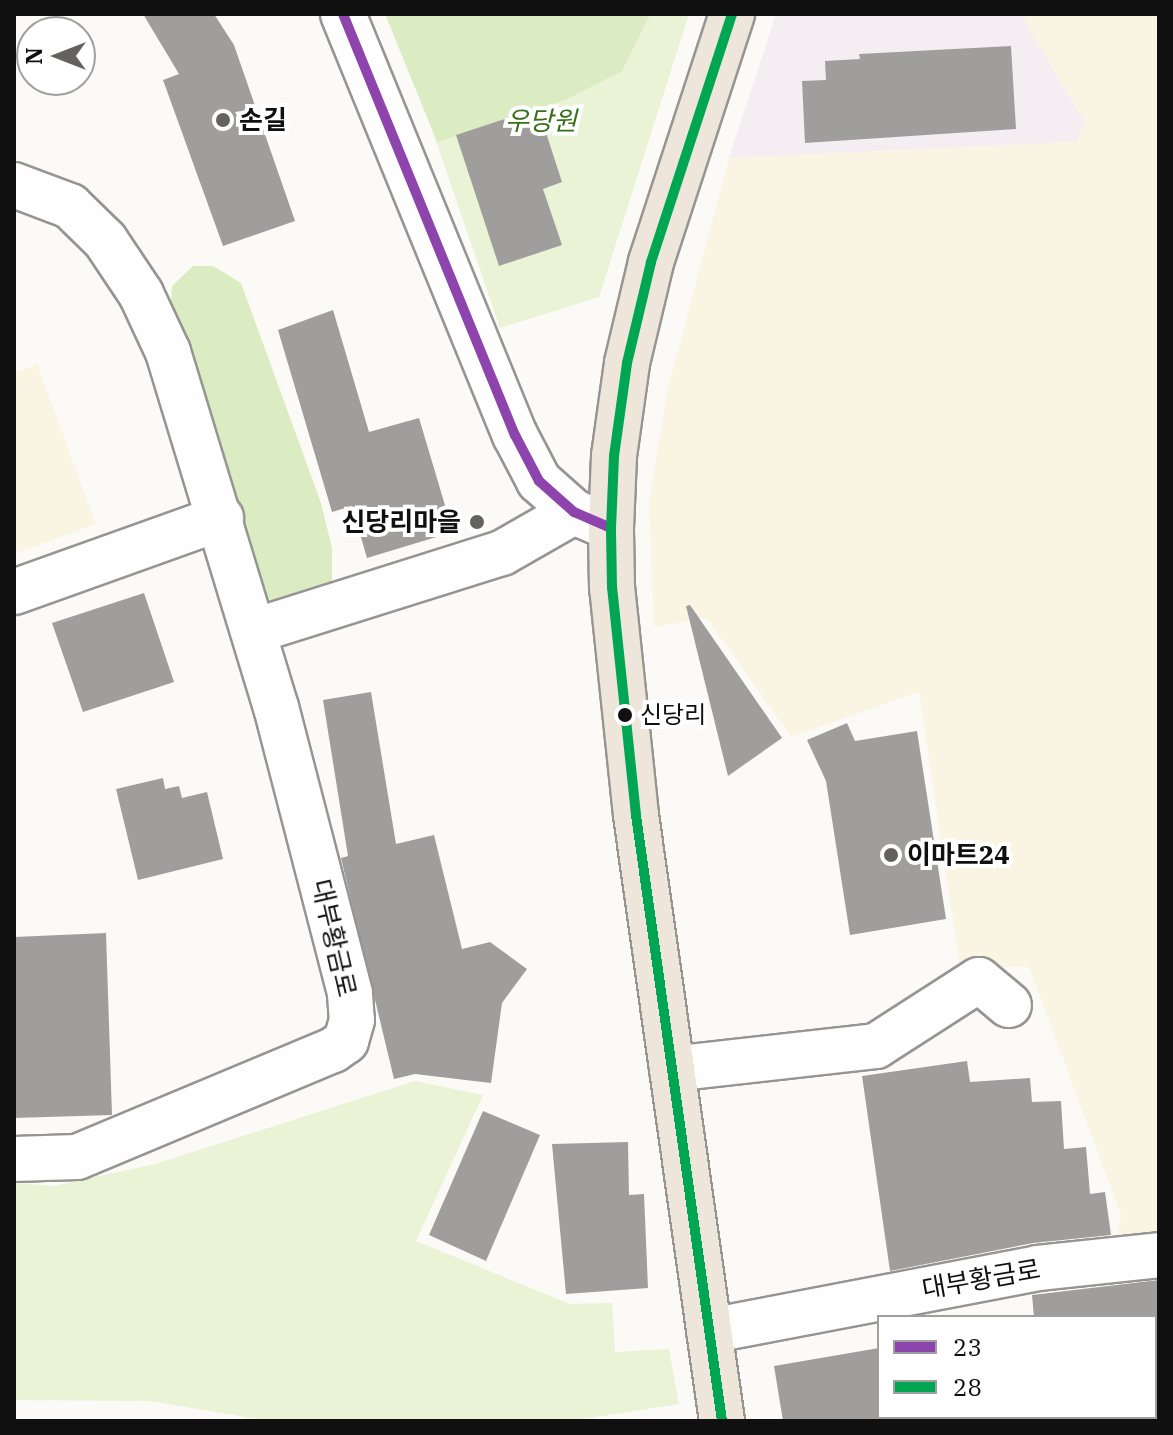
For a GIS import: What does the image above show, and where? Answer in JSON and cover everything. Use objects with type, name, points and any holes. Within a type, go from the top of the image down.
[{"type":"main road","points":[[722,1421],[621,686],[592,520],[614,456],[627,363],[651,262],[732,14]]},
{"type":"street","points":[[343,14],[515,435],[539,481],[592,520]]},
{"type":"street","name":"대부황금로","points":[[14,185],[70,206],[105,240],[141,294],[168,352],[254,631],[350,994],[346,1041],[77,1157],[14,1159]]},
{"type":"street","points":[[14,592],[221,518]]},
{"type":"street","points":[[254,631],[502,553],[592,520]]},
{"type":"street","points":[[672,1069],[876,1046],[979,980],[1009,1005]]},
{"type":"street","name":"대부황금로","points":[[709,1331],[1038,1268],[1159,1255]]},
{"type":"path","points":[[95,1421],[169,1421]]},
{"type":"shaded area","points":[[776,14],[1021,14],[1085,123],[1077,142],[729,158]]},
{"type":"shaded area","points":[[1021,14],[1159,14],[1159,1237],[1116,1241],[1121,1215],[1029,967],[960,967],[919,692],[791,737],[707,618],[654,627],[649,501],[667,392],[729,158],[1077,142],[1085,122]]},
{"type":"shaded area","points":[[37,364],[96,524],[14,554],[14,373]]},
{"type":"green space","name":"우당원","points":[[385,14],[689,14],[599,297],[500,328],[422,100]]},
{"type":"green space","points":[[385,14],[650,14],[622,71],[565,100],[437,142]]},
{"type":"green space","points":[[193,266],[213,266],[241,283],[321,503],[332,548],[332,580],[316,600],[277,611],[262,595],[170,316],[172,286]]},
{"type":"green space","points":[[415,1081],[483,1095],[416,1241],[570,1304],[612,1303],[615,1352],[669,1349],[679,1404],[570,1421],[269,1421],[150,1401],[14,1400],[14,1183],[54,1186],[155,1164]]},
{"type":"building","points":[[143,14],[214,14],[234,45],[295,221],[223,246],[163,80],[179,74]]},
{"type":"building","points":[[1011,46],[1016,129],[805,143],[802,81],[826,80],[825,61],[860,59],[859,54]]},
{"type":"building","points":[[538,108],[562,182],[543,189],[562,245],[499,266],[456,135]]},
{"type":"building","points":[[333,310],[369,432],[419,418],[453,532],[367,558],[352,506],[332,512],[278,330]]},
{"type":"building","points":[[144,593],[174,682],[83,712],[52,623]]},
{"type":"building","points":[[690,605],[782,738],[728,776],[686,606]]},
{"type":"building","points":[[371,692],[396,844],[434,835],[462,949],[490,942],[527,969],[502,1003],[491,1083],[415,1074],[394,1079],[341,858],[348,856],[323,700]]},
{"type":"building","points":[[847,723],[855,741],[917,731],[946,919],[850,935],[826,781],[807,740]]},
{"type":"building","points":[[163,778],[165,789],[179,786],[182,798],[207,792],[223,859],[138,880],[116,789]]},
{"type":"building","points":[[106,933],[112,1115],[14,1118],[14,937]]},
{"type":"building","points":[[967,1061],[970,1082],[1030,1078],[1032,1102],[1061,1101],[1064,1149],[1086,1147],[1090,1194],[1105,1192],[1111,1235],[1033,1243],[890,1271],[862,1076]]},
{"type":"building","points":[[483,1111],[540,1135],[486,1261],[429,1235]]},
{"type":"building","points":[[628,1142],[629,1195],[644,1194],[648,1288],[566,1294],[552,1144]]},
{"type":"building","points":[[1159,1280],[1159,1317],[1034,1315],[1032,1295]]},
{"type":"building","points":[[877,1348],[879,1421],[783,1421],[774,1366]]},
{"type":"transit line","name":"23","points":[[343,14],[515,435],[539,481],[574,512],[611,528]]},
{"type":"transit line","name":"28","points":[[722,1421],[636,815],[612,588],[611,528],[614,456],[627,363],[651,262],[732,14]]},
{"type":"place","name":"손길","points":[[223,120]]},
{"type":"place","name":"신당리마을","points":[[477,522]]},
{"type":"place","name":"신당리","points":[[625,715]]},
{"type":"place","name":"이마트24","points":[[891,855]]}]
